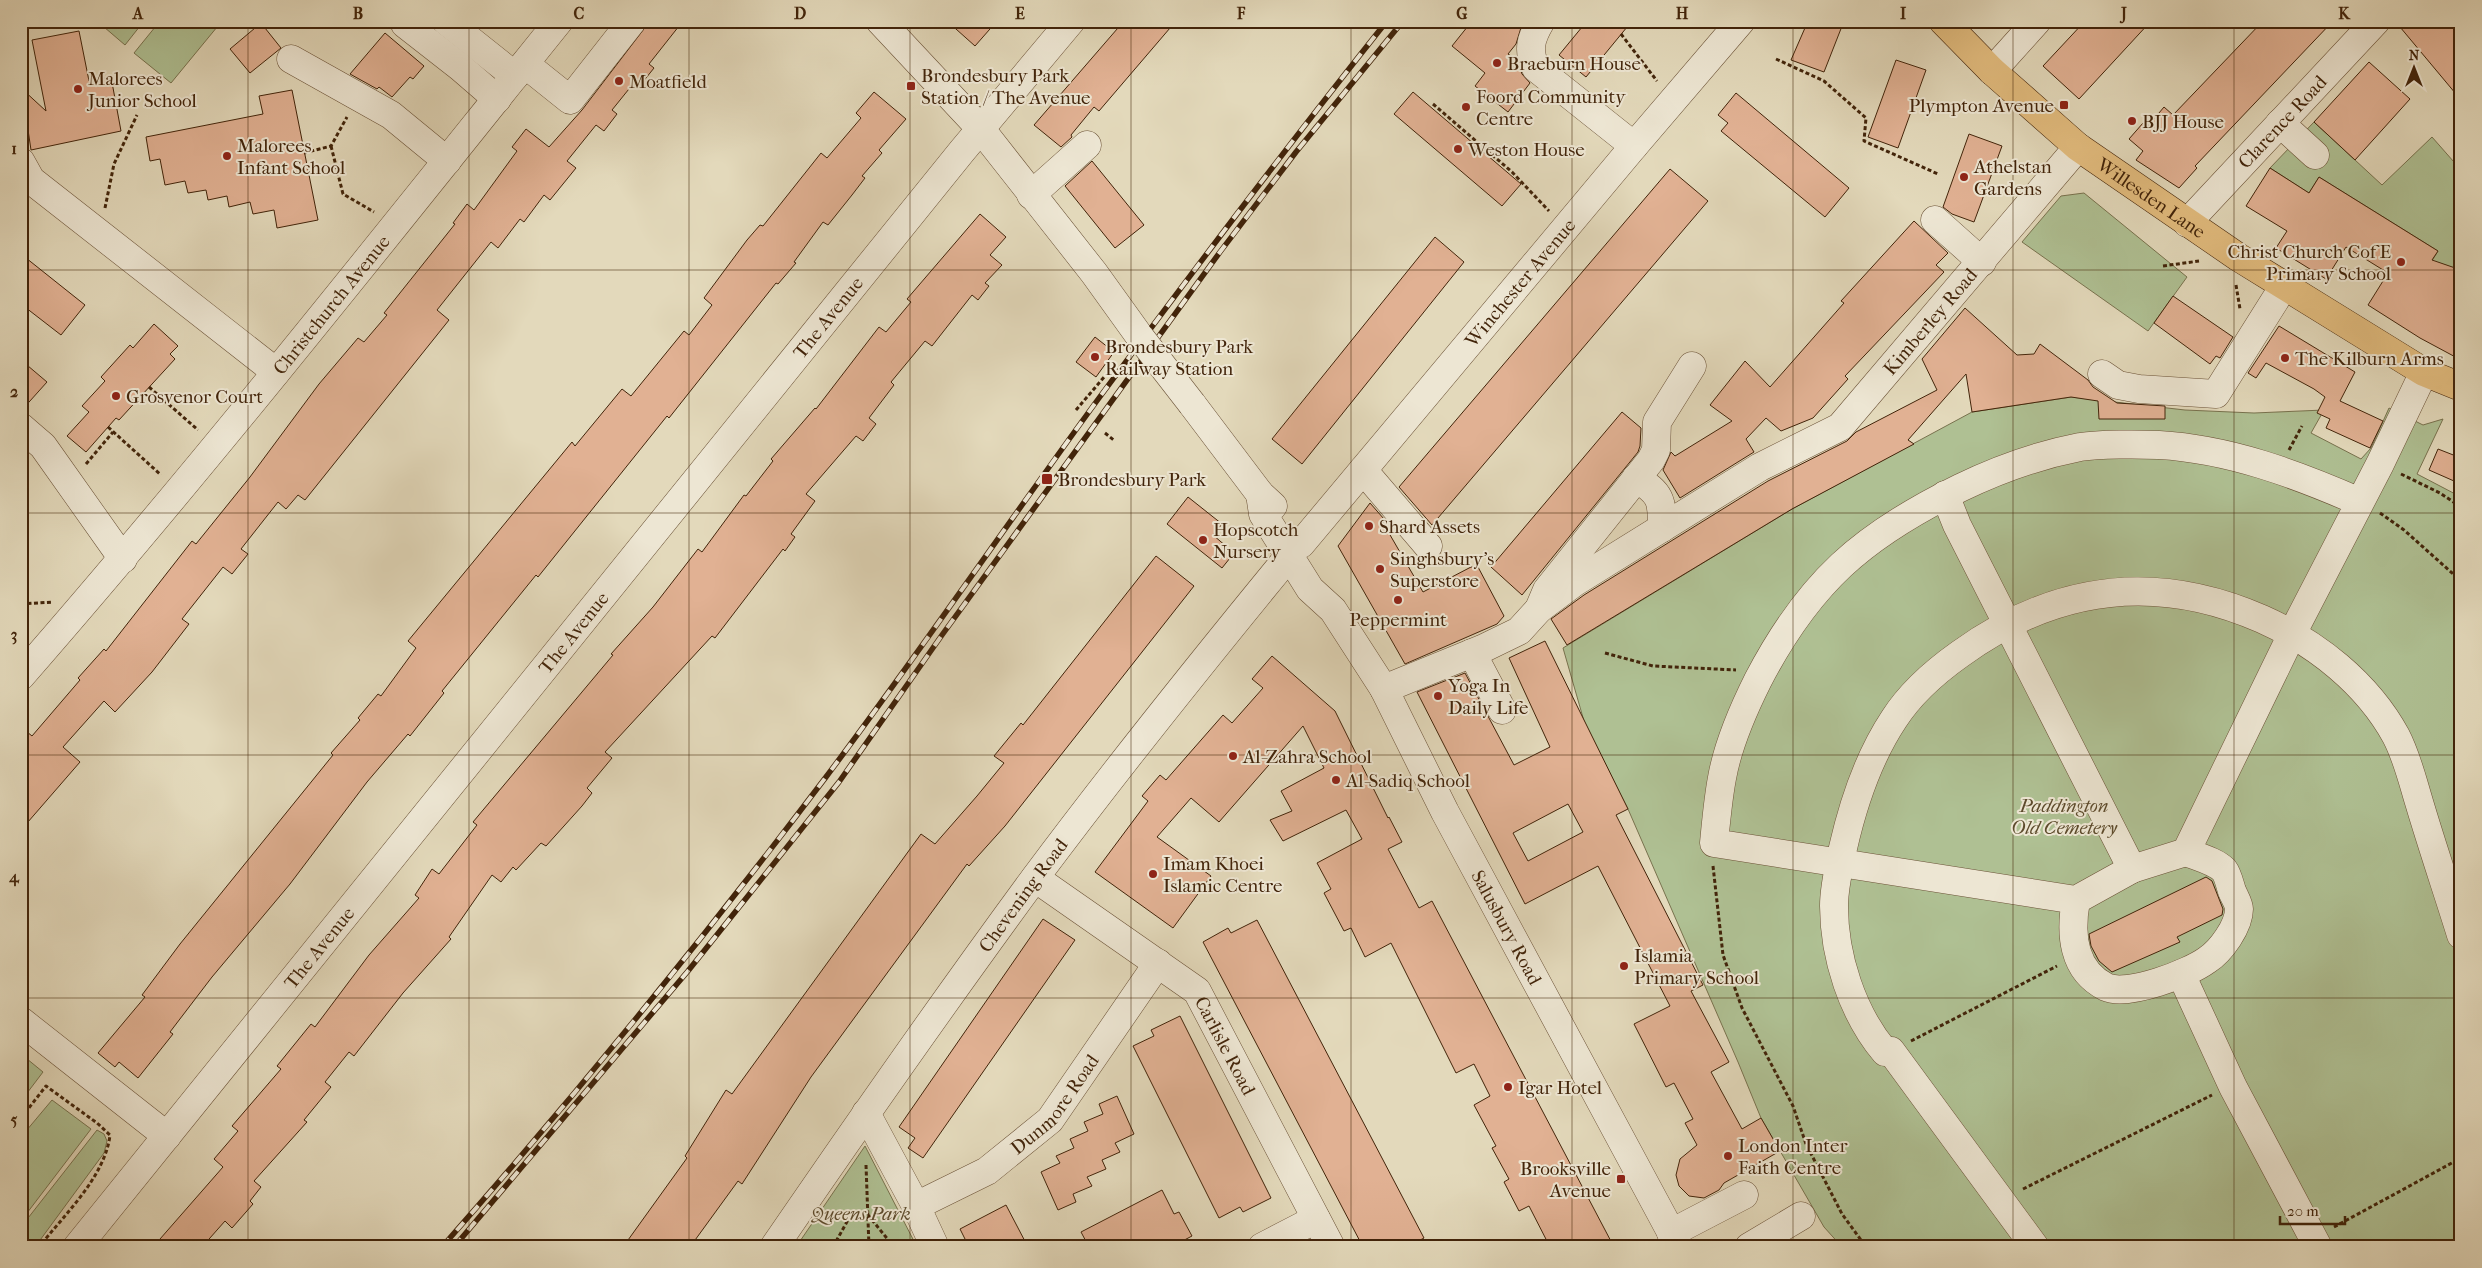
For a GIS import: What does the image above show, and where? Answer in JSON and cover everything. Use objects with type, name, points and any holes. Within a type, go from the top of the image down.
[{"type":"main road","name":"Willesden Lane","points":[[1942,21],[1992,71],[2078,147],[2187,223],[2284,286],[2424,372],[2461,387]]},
{"type":"street","points":[[446,21],[520,70],[570,100],[632,21]]},
{"type":"street","name":"The Avenue","points":[[78,1247],[980,128],[1072,21]]},
{"type":"street","points":[[1541,21],[1531,42],[1531,58],[1536,68],[1634,146]]},
{"type":"street","name":"Winchester Avenue","points":[[1295,550],[1741,21]]},
{"type":"street","points":[[1992,71],[2037,21]]},
{"type":"street","name":"Clarence Road","points":[[2187,223],[2376,21]]},
{"type":"street","points":[[405,24],[497,99]]},
{"type":"street","name":"Christchurch Avenue","points":[[21,676],[123,559],[394,228],[520,70],[551,24]]},
{"type":"street","points":[[891,26],[980,128],[1094,273],[1125,318],[1260,494],[1263,514],[1295,550]]},
{"type":"street","points":[[291,59],[391,115],[447,161]]},
{"type":"street","points":[[2280,123],[2315,155]]},
{"type":"street","points":[[1031,195],[1087,145]]},
{"type":"street","name":"Kimberley Road","points":[[1539,609],[1575,582],[1760,467],[1840,427],[2078,147]]},
{"type":"street","points":[[21,162],[32,180],[276,372]]},
{"type":"street","points":[[1935,220],[1982,262]]},
{"type":"street","points":[[2102,374],[2118,385],[2125,387],[2216,394],[2284,286]]},
{"type":"street","points":[[1384,689],[1520,631],[1539,609],[1547,590],[1656,450],[1657,422],[1692,366]]},
{"type":"street","points":[[2186,852],[2293,632],[2380,464],[2424,372]]},
{"type":"street","points":[[21,427],[43,446],[123,559]]},
{"type":"street","points":[[2076,900],[2072,924],[2076,956],[2094,977],[2107,988],[2152,985],[2181,974],[2208,960],[2231,935],[2239,909],[2225,871],[2214,863],[2186,852],[2132,869],[2076,900],[1714,843],[1722,777],[1744,708],[1788,627],[1816,590],[1850,556],[1896,522],[1945,495],[1995,472],[2081,447],[2159,445],[2236,456],[2311,480],[2360,502]]},
{"type":"street","points":[[1363,470],[1428,546]]},
{"type":"street","points":[[1636,478],[1655,490],[1662,505],[1662,528]]},
{"type":"street","points":[[1945,495],[1956,525],[2132,869]]},
{"type":"street","name":"Salusbury Road","points":[[1295,550],[1315,595],[1332,610],[1384,689],[1445,812],[1675,1240]]},
{"type":"street","name":"Chevening Road","points":[[774,1247],[866,1113],[1035,878],[1155,722],[1295,550]]},
{"type":"street","points":[[2036,1247],[1891,1051],[1885,1052],[1872,1037],[1844,973],[1837,937],[1834,907],[1840,864],[1851,812],[1875,753],[1894,718],[1943,666],[2007,624],[2060,601],[2097,593],[2158,592],[2197,596],[2238,608],[2293,632],[2354,681],[2377,707],[2395,735],[2411,770],[2461,935]]},
{"type":"street","points":[[1472,653],[1502,710]]},
{"type":"street","name":"Carlisle Road","points":[[1035,878],[1197,991],[1331,1247]]},
{"type":"street","name":"Dunmore Road","points":[[916,1206],[987,1171],[1050,1120],[1158,963]]},
{"type":"street","points":[[2181,974],[2233,1087],[2316,1243]]},
{"type":"street","points":[[21,1021],[167,1136]]},
{"type":"street","points":[[866,1113],[916,1206],[935,1247]]},
{"type":"street","points":[[1675,1240],[1744,1195]]},
{"type":"street","points":[[1749,1247],[1801,1216]]},
{"type":"street","points":[[1262,1247],[1316,1219]]},
{"type":"path","points":[[1621,34],[1673,101]]},
{"type":"path","points":[[1776,59],[1824,80],[1866,118],[1864,141],[1938,174]]},
{"type":"path","points":[[304,153],[331,146],[341,131],[357,96]]},
{"type":"path","points":[[1433,104],[1512,172],[1566,227]]},
{"type":"path","points":[[100,233],[114,164],[137,115]]},
{"type":"path","points":[[331,146],[343,194],[373,211],[394,228]]},
{"type":"path","points":[[2163,266],[2207,260]]},
{"type":"path","points":[[2235,278],[2242,317]]},
{"type":"path","points":[[1083,411],[1076,410],[1105,376]]},
{"type":"path","points":[[149,387],[215,445]]},
{"type":"path","points":[[108,427],[178,490]]},
{"type":"path","points":[[70,483],[113,432]]},
{"type":"path","points":[[1105,434],[1115,441]]},
{"type":"path","points":[[2380,464],[2440,493],[2461,507]]},
{"type":"path","points":[[2360,502],[2379,512],[2404,530],[2461,581]]},
{"type":"path","points":[[1605,653],[1653,666],[1764,669]]},
{"type":"path","points":[[1714,843],[1717,918],[1723,955],[1742,1008],[1786,1090],[1806,1144],[1842,1214],[1866,1247]]},
{"type":"path","points":[[1891,1051],[2076,956]]},
{"type":"path","points":[[21,1118],[46,1086],[97,1123],[110,1135],[108,1150],[98,1173],[39,1247]]},
{"type":"path","points":[[2000,1200],[2221,1090],[2233,1087]]},
{"type":"path","points":[[865,1156],[870,1247]]},
{"type":"path","points":[[2316,1243],[2461,1158]]},
{"type":"path","points":[[833,1247],[849,1218],[868,1216]]},
{"type":"path","points":[[868,1216],[894,1247]]},
{"type":"green space","points":[[97,21],[144,21],[125,45]]},
{"type":"green space","points":[[160,21],[222,21],[171,83],[134,53]]},
{"type":"green space","points":[[2314,122],[2382,185],[2432,137],[2461,170],[2461,268],[2438,309],[2412,293],[2438,251],[2319,177],[2309,193],[2270,168]]},
{"type":"green space","points":[[2084,193],[2187,277],[2148,331],[2022,242],[2061,196]]},
{"type":"green space","name":"Paddington Old Cemetery","points":[[2071,397],[2185,410],[2254,413],[2324,410],[2311,433],[2361,459],[2371,448],[2389,408],[2423,425],[2443,419],[2417,474],[2461,497],[2461,1247],[1842,1247],[1824,1227],[1761,1118],[1628,809],[1586,728],[1563,648],[1792,509],[1972,412]]},
{"type":"green space","points":[[21,1054],[43,1072],[21,1101]]},
{"type":"green space","points":[[52,1100],[91,1129],[27,1213],[21,1208],[21,1137]]},
{"type":"green space","points":[[97,1130],[104,1134],[107,1141],[104,1153],[35,1247],[21,1247],[21,1227]]},
{"type":"green space","name":"Queens Park","points":[[865,1146],[917,1247],[796,1247]]},
{"type":"building","points":[[650,21],[683,21],[649,64],[654,68],[642,83],[637,79],[612,110],[617,114],[604,131],[596,125],[567,161],[576,168],[550,200],[544,195],[524,222],[520,219],[498,248],[491,242],[437,310],[449,320],[305,500],[298,495],[286,509],[278,502],[241,549],[248,554],[232,574],[223,567],[182,619],[189,624],[152,672],[115,712],[104,701],[63,747],[80,762],[21,830],[21,727],[32,736],[80,680],[78,678],[104,649],[106,651],[192,541],[196,544],[250,477],[319,384],[358,338],[364,342],[387,315],[384,313],[455,224],[453,223],[467,204],[474,210],[517,151],[512,147],[526,129],[549,147],[582,110]]},
{"type":"building","points":[[947,21],[997,21],[975,46]]},
{"type":"building","points":[[1124,21],[1176,21],[1099,111],[1094,107],[1071,135],[1072,137],[1061,147],[1034,125]]},
{"type":"building","name":"Braeburn House","points":[[1472,21],[1523,21],[1516,44],[1508,54],[1517,60],[1522,74],[1530,83],[1508,112],[1475,86],[1485,73],[1452,46]]},
{"type":"building","points":[[1587,21],[1632,21],[1586,77],[1559,55]]},
{"type":"building","points":[[1808,21],[1844,21],[1824,72],[1791,60]]},
{"type":"building","points":[[2085,21],[2151,21],[2079,99],[2043,66]]},
{"type":"building","points":[[2263,21],[2333,21],[2195,166],[2197,168],[2179,188],[2136,160],[2143,151],[2129,139],[2143,123],[2148,126],[2164,107],[2173,115]]},
{"type":"building","points":[[2395,21],[2448,21],[2461,37],[2461,100]]},
{"type":"building","points":[[261,23],[281,48],[250,73],[230,49]]},
{"type":"building","name":"Malorees Junior School","points":[[79,31],[89,81],[111,77],[121,131],[31,150],[27,123],[21,124],[21,88],[46,111],[32,40]]},
{"type":"building","points":[[385,33],[424,66],[413,79],[410,77],[392,97],[379,87],[377,89],[350,74]]},
{"type":"building","points":[[1896,60],[1926,70],[1898,148],[1868,137]]},
{"type":"building","points":[[2369,62],[2410,99],[2355,160],[2314,122]]},
{"type":"building","name":"Malorees Infant School","points":[[292,90],[318,220],[277,228],[274,210],[253,214],[250,202],[229,207],[227,196],[208,200],[206,190],[188,193],[185,181],[165,185],[160,159],[150,161],[146,137],[263,114],[259,96]]},
{"type":"building","points":[[874,92],[906,119],[879,150],[882,153],[862,176],[865,178],[852,195],[828,225],[823,222],[794,262],[796,263],[778,284],[776,283],[669,418],[667,416],[538,577],[536,575],[442,691],[444,693],[410,736],[408,734],[367,782],[290,884],[212,977],[170,1032],[173,1034],[138,1078],[119,1062],[115,1067],[98,1053],[145,997],[142,995],[180,944],[333,755],[331,753],[360,720],[358,718],[378,694],[381,696],[416,648],[408,641],[572,442],[575,446],[622,389],[631,396],[684,331],[689,335],[712,305],[704,298],[747,240],[760,225],[763,226],[821,153],[827,158],[861,118],[856,113]]},
{"type":"building","name":"Weston House","points":[[1413,92],[1521,184],[1502,206],[1394,114]]},
{"type":"building","points":[[1736,93],[1849,188],[1825,217],[1721,131],[1728,123],[1718,115]]},
{"type":"building","name":"Athelstan Gardens","points":[[1969,134],[2002,146],[1974,222],[1952,214],[1943,207]]},
{"type":"building","points":[[1092,161],[1144,225],[1115,248],[1065,186]]},
{"type":"building","name":"Christ Church CofE Primary School","points":[[2270,168],[2309,193],[2319,177],[2438,251],[2432,260],[2461,270],[2461,360],[2420,338],[2368,305],[2388,273],[2346,247],[2326,279],[2276,248],[2287,231],[2246,206]]},
{"type":"building","points":[[1670,169],[1708,201],[1432,525],[1399,487]]},
{"type":"building","points":[[980,214],[1006,237],[990,255],[1002,265],[985,283],[989,286],[978,300],[972,295],[932,346],[925,341],[891,382],[894,385],[869,418],[876,424],[863,441],[856,436],[806,494],[815,501],[791,534],[795,537],[785,551],[783,549],[715,638],[712,636],[605,752],[612,758],[587,788],[592,793],[582,806],[546,846],[541,843],[516,870],[513,867],[501,882],[492,875],[449,937],[451,939],[403,993],[354,1056],[349,1052],[325,1082],[331,1087],[304,1120],[307,1122],[254,1181],[261,1187],[250,1201],[253,1204],[232,1228],[225,1221],[202,1247],[153,1247],[223,1167],[214,1159],[238,1131],[232,1126],[281,1069],[277,1066],[311,1024],[315,1027],[369,955],[419,898],[415,895],[432,869],[439,874],[477,825],[473,822],[613,655],[611,654],[653,607],[698,549],[702,552],[744,495],[746,496],[773,461],[771,459],[816,409],[879,327],[886,332],[911,302],[907,299]]},
{"type":"building","points":[[1914,221],[1948,253],[1936,265],[1944,272],[1845,376],[1848,379],[1813,418],[1781,431],[1766,418],[1746,439],[1754,452],[1680,498],[1663,470],[1671,452],[1675,456],[1732,421],[1710,405],[1745,361],[1770,387],[1844,303],[1841,301]]},
{"type":"building","points":[[1435,237],[1464,262],[1302,464],[1272,439]]},
{"type":"building","points":[[21,254],[85,305],[61,335],[21,304]]},
{"type":"building","points":[[2173,296],[2233,337],[2220,358],[2216,356],[2210,364],[2154,323]]},
{"type":"building","points":[[1965,308],[2017,355],[2034,354],[2040,344],[2088,380],[2093,387],[2117,403],[2165,406],[2165,419],[2099,419],[2098,401],[2071,397],[1972,412],[1966,374],[1908,440],[1914,444],[1792,509],[1567,645],[1551,619],[1584,595],[1768,481],[1847,441],[1856,432],[1937,390],[1922,359]]},
{"type":"building","name":"Grosvenor Court","points":[[154,324],[178,346],[170,354],[175,359],[119,420],[116,418],[86,452],[67,436],[89,412],[82,406],[105,381],[101,377],[130,345],[133,348]]},
{"type":"building","points":[[2279,326],[2355,372],[2340,401],[2383,421],[2370,448],[2326,428],[2330,419],[2317,413],[2325,397],[2314,389],[2266,363],[2256,378],[2248,373]]},
{"type":"building","name":"Brondesbury Park Railway Station","points":[[1095,337],[1114,352],[1096,377],[1076,362]]},
{"type":"building","points":[[21,360],[47,382],[21,411]]},
{"type":"building","points":[[1622,412],[1641,428],[1638,452],[1522,595],[1491,567]]},
{"type":"building","points":[[2438,449],[2461,458],[2461,465],[2454,481],[2429,470]]},
{"type":"building","name":"Hopscotch Nursery","points":[[1188,497],[1222,524],[1213,535],[1234,553],[1222,568],[1167,524]]},
{"type":"building","points":[[1370,503],[1384,519],[1382,521],[1423,592],[1471,567],[1478,567],[1504,616],[1497,624],[1405,664],[1338,546]]},
{"type":"building","points":[[1156,556],[1194,586],[1005,826],[969,866],[967,864],[811,1077],[742,1184],[738,1181],[690,1247],[623,1247],[687,1158],[685,1156],[726,1090],[732,1094],[921,834],[935,844],[977,796],[1004,763],[994,756],[1021,723],[1023,725]]},
{"type":"building","points":[[1545,641],[1628,809],[1616,815],[1703,985],[1691,991],[1729,1062],[1711,1072],[1742,1129],[1761,1118],[1780,1151],[1724,1183],[1719,1190],[1704,1198],[1689,1196],[1679,1186],[1676,1175],[1680,1159],[1697,1145],[1685,1123],[1693,1119],[1674,1083],[1666,1087],[1634,1024],[1670,1006],[1598,866],[1525,904],[1417,692],[1465,673],[1514,765],[1550,747],[1509,658]],"holes":[[[1568,804],[1583,832],[1528,861],[1513,833]]]},
{"type":"building","points":[[1272,656],[1335,711],[1388,818],[1402,842],[1388,849],[1419,908],[1432,901],[1614,1247],[1550,1247],[1529,1206],[1519,1211],[1504,1182],[1509,1179],[1492,1148],[1496,1146],[1474,1105],[1490,1096],[1474,1064],[1456,1073],[1391,943],[1365,957],[1351,928],[1344,931],[1324,893],[1331,889],[1317,863],[1362,839],[1346,810],[1283,841],[1270,820],[1292,811],[1281,791],[1324,768],[1303,726],[1219,822],[1191,798],[1157,837],[1211,876],[1173,928],[1095,872],[1148,801],[1142,796],[1160,775],[1166,780],[1223,715],[1232,723],[1263,688],[1252,679]]},
{"type":"building","points":[[2206,877],[2212,881],[2223,909],[2222,915],[2177,937],[2180,942],[2112,972],[2099,961],[2091,946],[2089,934]]},
{"type":"building","points":[[1043,919],[1075,940],[923,1158],[908,1148],[915,1138],[899,1127]]},
{"type":"building","points":[[1257,920],[1424,1238],[1407,1247],[1363,1247],[1203,942],[1228,928],[1231,933]]},
{"type":"building","points":[[1180,1016],[1271,1198],[1243,1212],[1240,1207],[1219,1218],[1133,1046],[1154,1036],[1151,1030]]},
{"type":"building","points":[[1117,1096],[1134,1134],[1115,1143],[1120,1152],[1102,1160],[1106,1169],[1087,1177],[1092,1186],[1073,1194],[1076,1202],[1058,1210],[1041,1172],[1060,1163],[1056,1156],[1074,1148],[1070,1139],[1088,1131],[1084,1122],[1103,1114],[1099,1104]]},
{"type":"building","points":[[1162,1190],[1174,1214],[1179,1212],[1192,1236],[1171,1247],[1089,1247],[1081,1232]]},
{"type":"building","points":[[1006,1205],[1028,1247],[969,1247],[960,1229]]},
{"type":"railway","points":[[442,1247],[590,1074],[780,837],[895,683],[1134,350],[1277,161],[1387,21]]},
{"type":"railway","points":[[454,1247],[688,971],[839,782],[942,635],[1220,252],[1296,152],[1403,21]]},
{"type":"place","name":"Braeburn House","points":[[1497,63]]},
{"type":"place","name":"Moatfield","points":[[619,81]]},
{"type":"place","name":"Brondesbury Park Station / The Avenue","points":[[911,86]]},
{"type":"place","name":"Malorees Junior School","points":[[78,89]]},
{"type":"place","name":"Plympton Avenue","points":[[2064,105]]},
{"type":"place","name":"Foord Community Centre","points":[[1466,107]]},
{"type":"place","name":"BJJ House","points":[[2132,121]]},
{"type":"place","name":"Weston House","points":[[1458,149]]},
{"type":"place","name":"Malorees Infant School","points":[[227,156]]},
{"type":"place","name":"Athelstan Gardens","points":[[1964,177]]},
{"type":"place","name":"Christ Church CofE Primary School","points":[[2401,262]]},
{"type":"place","name":"Brondesbury Park Railway Station","points":[[1095,357]]},
{"type":"place","name":"The Kilburn Arms","points":[[2285,358]]},
{"type":"place","name":"Grosvenor Court","points":[[116,396]]},
{"type":"place","name":"Brondesbury Park","points":[[1047,479]]},
{"type":"place","name":"Shard Assets","points":[[1369,526]]},
{"type":"place","name":"Hopscotch Nursery","points":[[1203,540]]},
{"type":"place","name":"Singhsbury's Superstore","points":[[1380,569]]},
{"type":"place","name":"Peppermint","points":[[1398,600]]},
{"type":"place","name":"Yoga In Daily Life","points":[[1438,696]]},
{"type":"place","name":"Al-Zahra School","points":[[1233,756]]},
{"type":"place","name":"Al-Sadiq School","points":[[1336,780]]},
{"type":"place","name":"Imam Khoei Islamic Centre","points":[[1153,874]]},
{"type":"place","name":"Islamia Primary School","points":[[1624,966]]},
{"type":"place","name":"Igar Hotel","points":[[1508,1087]]},
{"type":"place","name":"London Inter Faith Centre","points":[[1728,1156]]},
{"type":"place","name":"Brooksville Avenue","points":[[1621,1179]]}]
